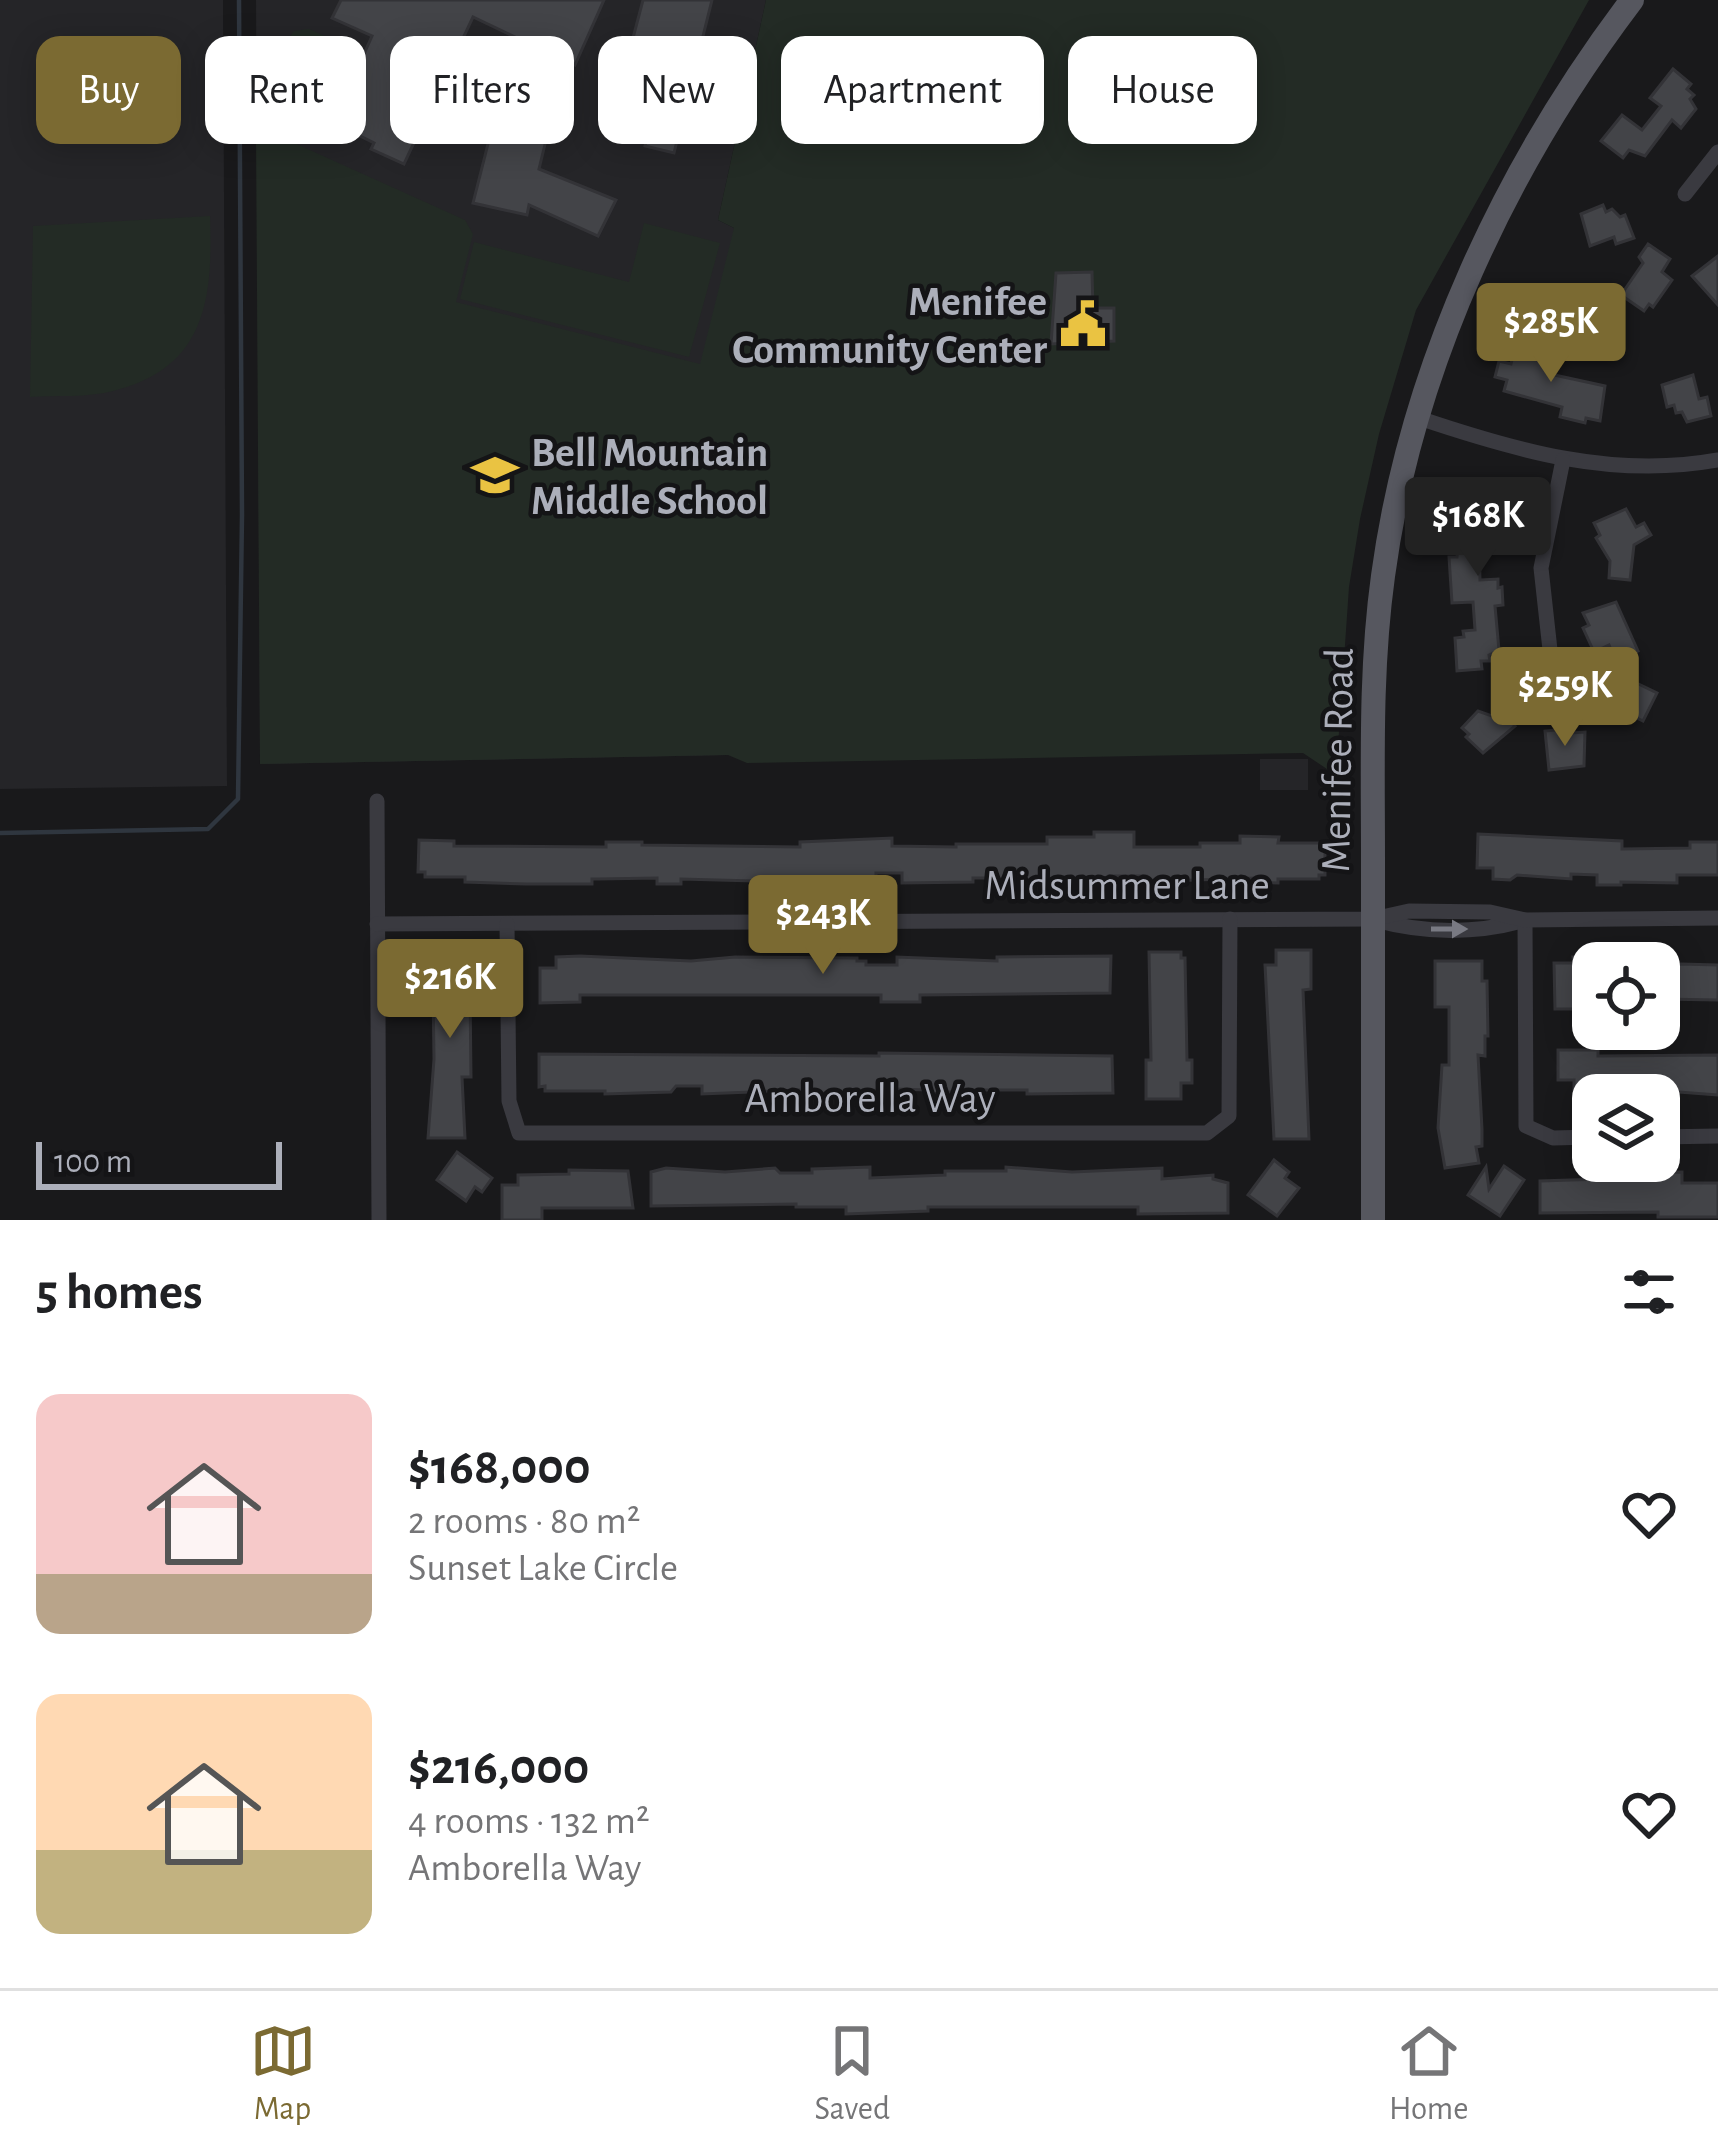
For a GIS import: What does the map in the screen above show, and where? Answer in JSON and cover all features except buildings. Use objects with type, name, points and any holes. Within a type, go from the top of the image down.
[{"type":"main road","name":"Menifee Road","points":[[1373,1220],[1374,658],[1395,506],[1450,319],[1506,200],[1560,106],[1633,0]]},
{"type":"street","points":[[1685,194],[1718,152]]},
{"type":"street","points":[[1419,418],[1563,460],[1660,467],[1718,460]]},
{"type":"street","points":[[1553,677],[1541,568],[1563,460]]},
{"type":"street","points":[[376,801],[379,1220]]},
{"type":"street","name":"Midsummer Lane","points":[[377,924],[1230,919],[1373,920],[1407,929],[1490,929],[1525,920],[1718,918]]},
{"type":"street","name":"Amborella Way","points":[[506,923],[509,1101],[519,1132],[1207,1132],[1229,1116],[1230,919]]},
{"type":"street","points":[[1525,920],[1526,1126],[1552,1138],[1572,1138]]},
{"type":"street","points":[[1680,1137],[1718,1136]]},
{"type":"shaded area","points":[[0,0],[223,0],[223,36],[205,36],[205,144],[224,144],[227,786],[0,789]]},
{"type":"shaded area","name":"Bell Mountain Middle School","points":[[256,0],[766,0],[757,41],[757,36],[598,36],[598,144],[735,144],[718,220],[734,228],[728,755],[260,764],[257,144],[366,144],[366,36],[256,36]]},
{"type":"shaded area","points":[[766,0],[1589,0],[1416,310],[1379,434],[1360,519],[1349,587],[1336,775],[1303,753],[747,763],[728,755],[260,764],[256,144],[296,144],[465,220],[473,234],[456,302],[700,364],[734,228],[718,220],[735,144],[757,144],[757,41]]},
{"type":"shaded area","points":[[309,29],[325,36],[290,36]]},
{"type":"shaded area","points":[[210,216],[205,302],[198,326],[168,366],[113,391],[30,397],[33,226]]},
{"type":"shaded area","points":[[644,223],[720,243],[689,357],[460,299],[474,242],[629,282]]},
{"type":"shaded area","points":[[1260,759],[1308,759],[1308,790],[1260,790]]},
{"type":"waterway","points":[[0,833],[208,829],[238,799],[242,515],[239,0]]},
{"type":"place","name":"Menifee Community Center","points":[[1083,324]]},
{"type":"place","name":"Bell Mountain Middle School","points":[[495,475]]}]
